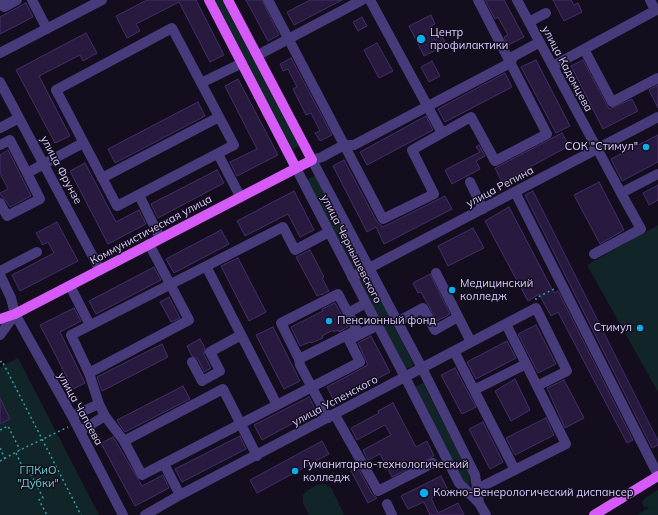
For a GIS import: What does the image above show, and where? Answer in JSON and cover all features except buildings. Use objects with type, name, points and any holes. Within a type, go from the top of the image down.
[{"type":"main road","name":"улица Чернышевского","points":[[209,0],[296,168]]},
{"type":"main road","name":"улица Чернышевского","points":[[228,0],[312,160]]},
{"type":"main road","name":"Коммунистическая улица","points":[[0,319],[15,314],[70,286],[240,196],[312,160]]},
{"type":"main road","points":[[594,515],[658,475]]},
{"type":"street","points":[[0,0],[4,7],[17,0]]},
{"type":"street","points":[[32,0],[47,29]]},
{"type":"street","points":[[0,53],[102,0]]},
{"type":"street","points":[[268,0],[383,219],[434,194],[412,150],[471,117],[495,161],[547,134],[478,0]]},
{"type":"street","points":[[258,55],[362,0]]},
{"type":"street","points":[[370,0],[442,133]]},
{"type":"street","name":"улица Кадомцева","points":[[517,0],[641,228],[594,254]]},
{"type":"street","points":[[553,66],[657,9],[650,0]]},
{"type":"street","points":[[528,22],[546,13]]},
{"type":"street","points":[[172,28],[219,117],[234,145],[117,206],[56,90],[172,28]]},
{"type":"street","points":[[312,160],[344,145],[354,145],[510,63],[514,56],[540,42]]},
{"type":"street","points":[[584,49],[612,102],[658,78]]},
{"type":"street","points":[[201,83],[242,63]]},
{"type":"street","name":"улица Фрунзе","points":[[0,82],[100,270]]},
{"type":"street","points":[[102,178],[219,117]]},
{"type":"street","name":"улица Репина","points":[[352,277],[658,117]]},
{"type":"street","points":[[0,128],[19,118]]},
{"type":"street","points":[[0,145],[10,140],[40,199],[7,216],[0,203]]},
{"type":"street","points":[[27,173],[83,143]]},
{"type":"street","points":[[218,154],[240,196]]},
{"type":"street","name":"улица Чернышевского","points":[[312,160],[422,368],[475,474],[479,503]]},
{"type":"street","name":"улица Чернышевского","points":[[296,168],[459,483],[479,503],[486,515]]},
{"type":"street","points":[[621,193],[658,174]]},
{"type":"street","points":[[470,182],[483,209]]},
{"type":"street","points":[[515,192],[563,284],[658,475]]},
{"type":"street","points":[[139,195],[160,238]]},
{"type":"street","points":[[329,232],[295,250],[283,227],[70,335],[88,372],[99,404],[105,416],[124,441],[142,474],[360,362],[349,340],[378,325]]},
{"type":"street","points":[[88,372],[189,320],[149,244]]},
{"type":"street","points":[[0,271],[37,252]]},
{"type":"street","points":[[206,266],[277,405]]},
{"type":"street","points":[[436,273],[471,342]]},
{"type":"street","name":"улица Чапаева","points":[[0,276],[11,298],[15,314],[76,424],[123,515]]},
{"type":"street","points":[[70,286],[90,325]]},
{"type":"street","points":[[299,359],[357,330],[338,294],[281,323],[311,387],[378,491],[433,463]]},
{"type":"street","points":[[348,313],[366,303]]},
{"type":"street","points":[[397,322],[423,308],[435,330],[458,318]]},
{"type":"street","points":[[536,308],[567,371],[537,386]]},
{"type":"street","name":"улица Успенского","points":[[145,515],[454,350],[536,308]]},
{"type":"street","points":[[0,335],[15,314]]},
{"type":"street","points":[[477,489],[566,444],[506,324]]},
{"type":"street","points":[[192,362],[202,381],[220,371],[210,352],[241,335]]},
{"type":"street","points":[[454,350],[516,470]]},
{"type":"street","points":[[474,390],[526,364]]},
{"type":"street","points":[[124,441],[223,389],[257,456]]},
{"type":"street","points":[[76,424],[99,404]]},
{"type":"street","points":[[76,424],[105,416]]},
{"type":"street","points":[[164,464],[180,496]]},
{"type":"street","points":[[387,504],[392,515]]},
{"type":"path","points":[[536,308],[536,298],[563,284]]},
{"type":"path","points":[[0,362],[2,361],[81,515]]},
{"type":"path","points":[[0,461],[76,424]]},
{"type":"path","points":[[0,430],[8,426],[20,450]]},
{"type":"path","points":[[0,448],[5,459]]},
{"type":"path","points":[[16,453],[23,468],[27,466],[43,498],[39,500],[47,515]]},
{"type":"green space","points":[[211,0],[222,0],[299,146],[290,151]]},
{"type":"green space","points":[[315,176],[362,266],[353,271],[306,180]]},
{"type":"green space","name":"Стимул","points":[[658,225],[658,392],[587,265]]},
{"type":"green space","points":[[367,274],[414,365],[406,369],[358,279]]},
{"type":"green space","name":"ГПКиО \"Дубки\"","points":[[18,358],[99,515],[0,515],[0,424],[10,419],[0,398],[0,367]]},
{"type":"green space","points":[[423,383],[469,474],[470,488],[460,479],[414,388]]},
{"type":"green space","points":[[325,484],[332,489],[344,515],[309,515],[303,503],[303,495],[317,485]]},
{"type":"green space","points":[[658,490],[658,515],[637,515],[650,507],[644,507],[642,502],[645,498]]},
{"type":"place","name":"Центр профилактики","points":[[421,39]]},
{"type":"place","name":"СОК \"Стимул\"","points":[[646,147]]},
{"type":"place","name":"Медицинский колледж","points":[[452,290]]},
{"type":"place","name":"Пенсионный фонд","points":[[329,321]]},
{"type":"place","name":"Стимул","points":[[640,328]]},
{"type":"place","name":"Гуманитарно-технологический колледж","points":[[295,471]]},
{"type":"place","name":"Кожно-Венерологический диспансер","points":[[424,493]]}]
